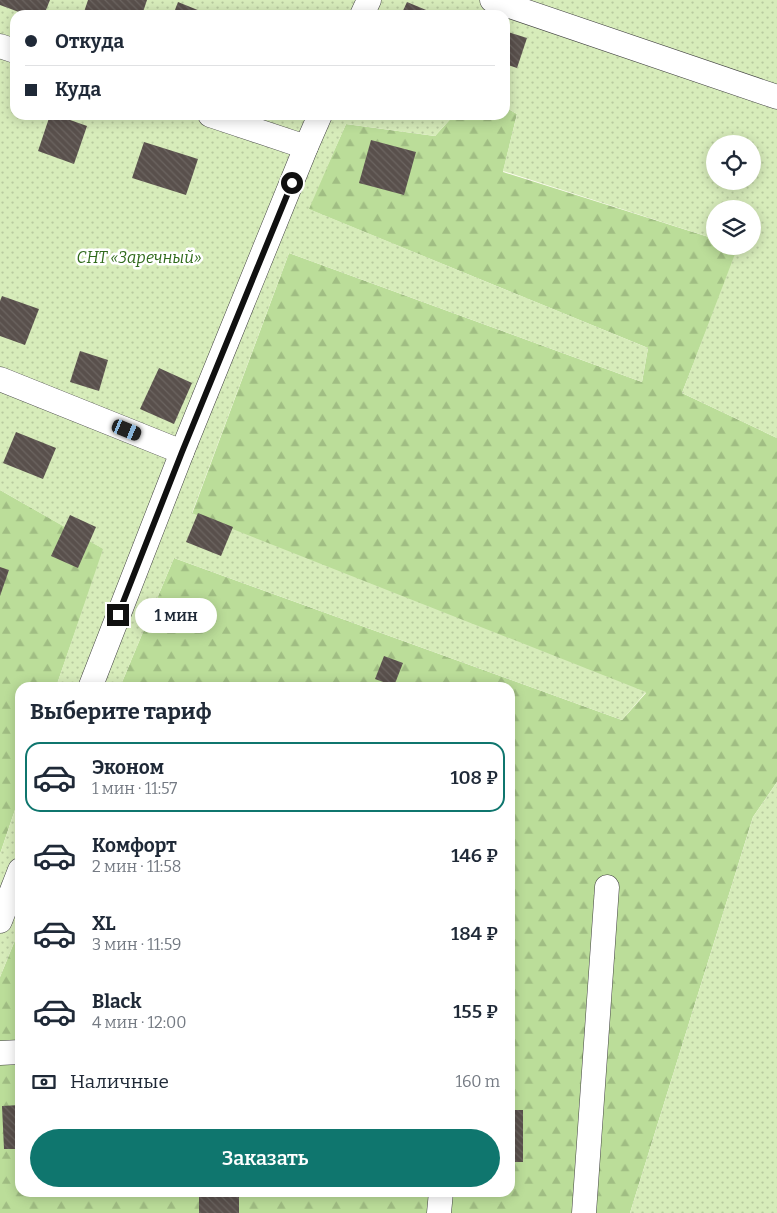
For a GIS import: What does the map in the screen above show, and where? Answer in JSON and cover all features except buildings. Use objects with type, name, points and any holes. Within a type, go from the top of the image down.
[{"type":"lane","points":[[492,0],[777,97]]},
{"type":"lane","points":[[225,120],[306,147]]},
{"type":"lane","points":[[92,682],[182,452],[318,120]]},
{"type":"lane","points":[[0,379],[182,452]]},
{"type":"lane","points":[[0,921],[15,883]]},
{"type":"lane","points":[[584,1213],[607,887]]},
{"type":"lane","points":[[0,1053],[15,1052]]},
{"type":"lane","points":[[439,1213],[441,1197]]},
{"type":"green space","name":"СНТ «Заречный»","points":[[0,0],[777,0],[777,438],[682,393],[735,255],[761,255],[761,200],[706,200],[706,236],[503,171],[517,114],[510,110],[510,10],[10,10],[10,120],[449,120],[435,136],[346,124],[309,209],[648,348],[642,382],[289,253],[192,513],[646,692],[622,720],[174,558],[122,682],[58,682],[103,549],[0,490]]},
{"type":"green space","points":[[510,110],[517,114],[503,172],[706,236],[706,255],[736,255],[682,393],[777,438],[777,782],[753,817],[630,1213],[0,1213],[0,977],[15,940],[15,1197],[515,1197],[515,682],[122,682],[174,558],[622,720],[646,693],[192,514],[289,253],[642,382],[648,348],[308,209],[346,124],[435,136],[449,120],[510,120]]},
{"type":"green space","points":[[0,490],[104,549],[58,682],[15,682],[15,810],[0,854]]},
{"type":"green space","points":[[777,782],[777,1213],[630,1213],[753,817]]},
{"type":"green space","points":[[15,810],[15,940],[0,977],[0,854]]},
{"type":"route","points":[[118,615],[182,452],[292,183]]}]
